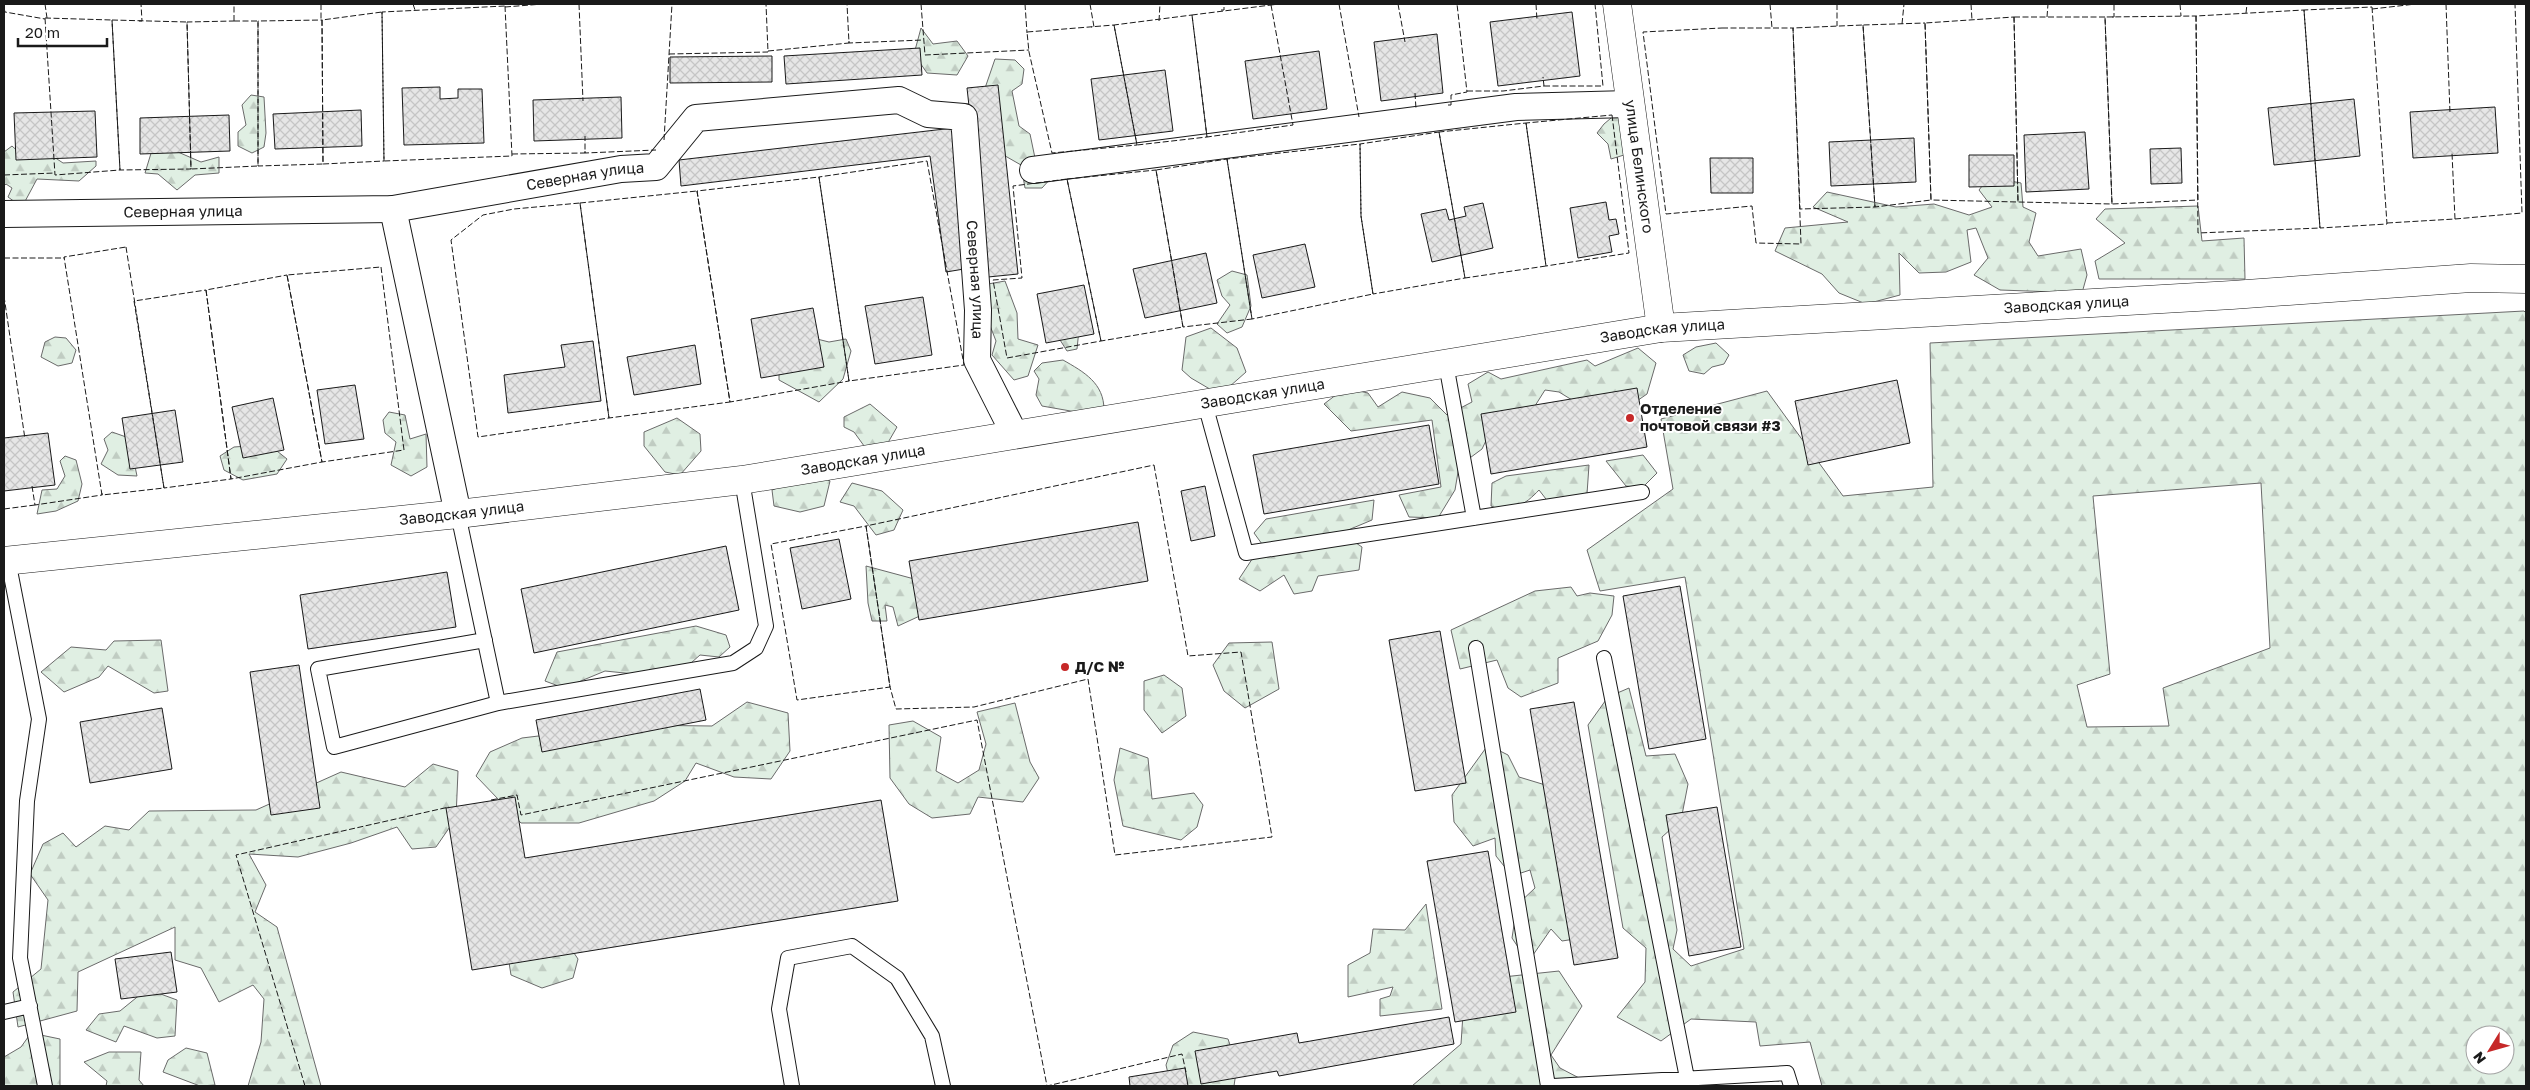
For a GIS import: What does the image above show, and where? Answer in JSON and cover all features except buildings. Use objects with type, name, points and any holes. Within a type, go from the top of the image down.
[{"type":"street","name":"улица Белинского","points":[[1617,4],[1629,104],[1661,328]]},
{"type":"street","name":"Северная улица","points":[[4,214],[393,210],[622,169],[656,167],[696,118],[899,100],[928,114],[964,117],[978,310],[977,360],[1015,435]]},
{"type":"street","points":[[1033,170],[1516,107],[1629,104]]},
{"type":"street","points":[[393,210],[458,514]]},
{"type":"street","name":"Заводская улица","points":[[6,561],[458,514],[742,480],[1661,328],[2222,296],[2471,278],[2526,279]]},
{"type":"lane","points":[[1446,364],[1474,518]]},
{"type":"lane","points":[[1205,404],[1246,553],[1642,492]]},
{"type":"lane","points":[[485,640],[318,670],[334,747],[498,703],[733,663],[756,648],[766,626],[742,480]]},
{"type":"lane","points":[[458,514],[498,703]]},
{"type":"lane","points":[[6,561],[39,719],[26,801],[20,958],[45,1086]]},
{"type":"lane","points":[[1476,648],[1548,1086]]},
{"type":"lane","points":[[1604,658],[1687,1078]]},
{"type":"lane","points":[[792,1086],[779,1009],[788,958],[852,946],[897,978],[932,1036],[943,1086]]},
{"type":"lane","points":[[4,1012],[30,1006]]},
{"type":"lane","points":[[1552,1086],[1787,1073],[1791,1086]]},
{"type":"green space","points":[[921,28],[933,44],[957,41],[968,56],[957,75],[927,73],[914,54]]},
{"type":"green space","points":[[995,59],[1015,60],[1024,69],[1022,84],[1012,91],[1019,126],[1030,134],[1035,158],[1052,177],[1042,188],[1025,188],[1021,165],[1000,153],[957,122],[966,104],[983,104],[983,94]]},
{"type":"green space","points":[[251,95],[264,97],[266,133],[264,147],[252,153],[238,146],[238,132],[246,125],[242,105]]},
{"type":"green space","points":[[1617,113],[1630,138],[1624,155],[1611,159],[1608,144],[1597,133]]},
{"type":"green space","points":[[12,146],[23,156],[45,151],[63,163],[96,161],[96,166],[79,181],[37,179],[22,207],[8,197],[12,188],[6,184],[4,186],[4,152]]},
{"type":"green space","points":[[171,149],[201,162],[219,157],[219,173],[195,175],[177,190],[158,174],[145,173],[152,150]]},
{"type":"green space","points":[[1989,177],[2021,183],[2023,207],[2036,213],[2029,242],[2038,256],[2081,249],[2087,275],[2082,293],[2000,290],[1974,275],[1988,258],[1976,228],[1967,230],[1971,262],[1946,272],[1919,273],[1899,253],[1900,295],[1866,304],[1839,293],[1822,274],[1775,251],[1785,228],[1848,222],[1813,207],[1827,192],[1896,207],[1934,204],[1969,215],[1992,207],[1979,190]]},
{"type":"green space","points":[[2198,206],[2202,241],[2244,238],[2245,279],[2099,279],[2095,261],[2125,243],[2096,219],[2105,209]]},
{"type":"green space","points":[[1232,271],[1247,275],[1251,306],[1242,327],[1227,333],[1217,324],[1230,305],[1222,296],[1217,280]]},
{"type":"green space","points":[[1005,281],[1017,313],[1018,339],[1038,345],[1028,376],[1014,380],[992,355],[996,341],[989,323],[988,284]]},
{"type":"green space","points":[[2524,311],[2526,313],[2526,1086],[1822,1086],[1810,1042],[1760,1046],[1756,1022],[1691,1019],[1661,1041],[1617,1017],[1645,982],[1646,948],[1623,928],[1588,725],[1608,697],[1629,688],[1646,756],[1675,754],[1688,784],[1681,820],[1662,837],[1677,930],[1673,949],[1691,966],[1744,949],[1685,577],[1600,591],[1587,550],[1673,489],[1661,419],[1767,391],[1843,496],[1933,487],[1930,343]],"holes":[[[2261,483],[2270,648],[2163,688],[2169,726],[2087,727],[2077,685],[2110,674],[2093,496]]]},
{"type":"green space","points":[[1080,320],[1077,349],[1067,351],[1050,324]]},
{"type":"green space","points":[[1211,328],[1237,348],[1246,372],[1220,395],[1191,378],[1182,370],[1186,337]]},
{"type":"green space","points":[[55,337],[66,338],[76,350],[72,363],[58,366],[41,357],[45,342]]},
{"type":"green space","points":[[809,337],[829,342],[846,339],[851,351],[843,379],[819,402],[779,380],[779,362]]},
{"type":"green space","points":[[1716,343],[1729,355],[1724,364],[1712,367],[1704,374],[1689,371],[1683,355],[1696,347]]},
{"type":"green space","points":[[1638,348],[1656,363],[1647,394],[1628,407],[1577,403],[1559,392],[1545,390],[1528,417],[1494,424],[1482,449],[1459,466],[1455,490],[1438,518],[1409,517],[1399,495],[1441,487],[1432,420],[1351,431],[1324,404],[1345,388],[1368,393],[1378,407],[1402,392],[1430,398],[1447,415],[1472,402],[1468,384],[1488,372],[1501,379],[1587,360],[1595,366]]},
{"type":"green space","points":[[1063,360],[1085,374],[1097,385],[1101,392],[1104,410],[1082,413],[1042,406],[1036,395],[1039,379],[1034,371],[1042,363]]},
{"type":"green space","points":[[870,404],[897,427],[886,446],[867,450],[854,432],[844,427],[844,417]]},
{"type":"green space","points":[[389,412],[405,415],[410,439],[426,434],[427,467],[411,476],[391,465],[396,442],[385,433],[383,420]]},
{"type":"green space","points":[[677,418],[700,434],[701,451],[680,475],[665,472],[644,446],[644,432]]},
{"type":"green space","points":[[112,432],[129,438],[137,476],[118,475],[101,464],[108,450],[104,439]]},
{"type":"green space","points":[[262,445],[272,447],[287,459],[277,474],[243,480],[224,470],[220,456],[234,447]]},
{"type":"green space","points":[[1643,455],[1657,473],[1642,488],[1626,486],[1606,461]]},
{"type":"green space","points":[[65,456],[76,460],[82,484],[78,501],[56,511],[37,514],[42,490],[57,489],[65,476],[60,461]]},
{"type":"green space","points":[[1589,465],[1587,494],[1556,512],[1539,490],[1529,500],[1511,509],[1491,506],[1492,483],[1506,476]]},
{"type":"green space","points":[[816,473],[830,481],[824,506],[800,512],[774,506],[772,490]]},
{"type":"green space","points":[[852,483],[882,491],[903,510],[894,530],[876,535],[854,506],[840,502]]},
{"type":"green space","points":[[1374,500],[1372,520],[1341,533],[1362,547],[1359,570],[1318,576],[1312,591],[1294,594],[1284,575],[1260,591],[1239,579],[1262,544],[1254,533],[1266,519]]},
{"type":"green space","points":[[866,566],[918,580],[924,614],[898,626],[893,607],[885,605],[887,621],[872,621],[868,603]]},
{"type":"green space","points":[[1571,587],[1577,596],[1590,593],[1614,596],[1612,615],[1598,641],[1558,658],[1558,683],[1521,697],[1508,688],[1497,660],[1460,669],[1451,630],[1535,591]]},
{"type":"green space","points":[[696,626],[726,635],[730,647],[719,657],[700,655],[674,678],[605,671],[564,688],[545,681],[557,652]]},
{"type":"green space","points":[[161,640],[168,691],[154,693],[108,666],[99,677],[64,692],[41,672],[71,647],[106,650],[114,641]]},
{"type":"green space","points":[[1272,642],[1279,689],[1245,708],[1224,691],[1213,665],[1229,643]]},
{"type":"green space","points":[[1164,675],[1182,688],[1186,716],[1162,733],[1144,710],[1144,681]]},
{"type":"green space","points":[[747,702],[788,713],[790,751],[771,779],[734,777],[696,763],[685,781],[654,801],[579,823],[521,823],[476,776],[490,752],[522,738],[629,725],[712,726]]},
{"type":"green space","points":[[1015,703],[1030,762],[1039,778],[1023,802],[978,797],[970,814],[932,818],[909,804],[890,778],[889,725],[913,721],[941,737],[936,771],[958,783],[979,770],[986,744],[977,712]]},
{"type":"green space","points":[[1488,745],[1508,755],[1519,777],[1552,787],[1581,938],[1562,941],[1551,929],[1533,955],[1524,956],[1512,938],[1517,905],[1535,888],[1530,870],[1512,876],[1496,856],[1495,838],[1473,846],[1454,822],[1452,795]]},
{"type":"green space","points":[[1120,748],[1148,758],[1152,799],[1194,793],[1203,805],[1197,827],[1181,840],[1123,826],[1114,780]]},
{"type":"green space","points":[[433,764],[458,771],[456,818],[436,847],[412,849],[397,827],[351,843],[298,857],[249,854],[266,885],[255,912],[277,927],[321,1086],[248,1086],[261,1042],[264,999],[253,985],[219,1002],[201,968],[175,960],[175,927],[78,972],[77,1011],[18,1027],[13,992],[41,969],[48,900],[30,874],[43,844],[63,833],[76,847],[105,826],[129,830],[149,811],[256,810],[341,772],[405,787]]},
{"type":"green space","points":[[1426,904],[1442,1009],[1380,1016],[1380,999],[1390,996],[1393,987],[1348,997],[1348,965],[1370,953],[1373,929],[1405,930]]},
{"type":"green space","points":[[564,938],[578,959],[573,978],[542,988],[511,975],[507,950]]},
{"type":"green space","points":[[1559,971],[1582,1006],[1551,1055],[1560,1068],[1581,1079],[1575,1086],[1412,1086],[1461,1044],[1463,1014],[1503,977]]},
{"type":"green space","points":[[147,989],[177,1000],[175,1036],[157,1038],[124,1026],[116,1042],[86,1030],[99,1014],[120,1011]]},
{"type":"green space","points":[[1193,1032],[1228,1039],[1237,1065],[1234,1086],[1171,1086],[1166,1065],[1173,1045]]},
{"type":"green space","points":[[31,1033],[60,1039],[60,1086],[4,1086],[4,1057],[21,1047]]},
{"type":"green space","points":[[186,1048],[207,1053],[215,1085],[200,1086],[163,1072],[168,1060]]},
{"type":"green space","points":[[109,1052],[141,1052],[139,1080],[144,1086],[106,1086],[107,1081],[84,1062]]},
{"type":"fence","points":[[45,4],[47,18]]},
{"type":"fence","points":[[139,21],[142,21],[141,4]]},
{"type":"fence","points":[[234,4],[234,21]]},
{"type":"fence","points":[[321,4],[321,20]]},
{"type":"fence","points":[[413,4],[415,10]]},
{"type":"fence","points":[[505,7],[543,4]]},
{"type":"fence","points":[[579,4],[583,101]]},
{"type":"fence","points":[[664,140],[672,4]]},
{"type":"fence","points":[[669,54],[768,52],[766,4]]},
{"type":"fence","points":[[768,51],[849,43],[847,4]]},
{"type":"fence","points":[[921,4],[925,55],[1029,50]]},
{"type":"fence","points":[[1025,4],[1027,33]]},
{"type":"fence","points":[[1090,4],[1094,27],[1091,27]]},
{"type":"fence","points":[[1159,21],[1160,4]]},
{"type":"fence","points":[[1221,10],[1224,10],[1224,4]]},
{"type":"fence","points":[[1271,5],[1279,4]]},
{"type":"fence","points":[[1339,4],[1359,117]]},
{"type":"fence","points":[[1398,4],[1405,42]]},
{"type":"fence","points":[[1448,105],[1451,105],[1451,95],[1467,92],[1457,4]]},
{"type":"fence","points":[[1536,4],[1537,20]]},
{"type":"fence","points":[[1544,86],[1603,86],[1595,4]]},
{"type":"fence","points":[[1770,4],[1772,28]]},
{"type":"fence","points":[[1837,4],[1837,26]]},
{"type":"fence","points":[[1902,24],[1904,4]]},
{"type":"fence","points":[[1971,4],[1972,20]]},
{"type":"fence","points":[[2047,17],[2048,4]]},
{"type":"fence","points":[[2112,17],[2114,17],[2114,4]]},
{"type":"fence","points":[[2180,4],[2181,16]]},
{"type":"fence","points":[[2246,13],[2247,4]]},
{"type":"fence","points":[[2372,9],[2416,4]]},
{"type":"fence","points":[[2446,4],[2450,113]]},
{"type":"fence","points":[[2455,219],[2522,213],[2515,4]]},
{"type":"fence","points":[[1271,5],[1293,125],[1207,137],[1192,15],[1271,5]]},
{"type":"fence","points":[[505,6],[512,156],[384,161],[382,12],[505,6]]},
{"type":"fence","points":[[2372,7],[2387,224],[2320,228],[2304,10],[2372,7]]},
{"type":"fence","points":[[4,8],[5,12],[45,19]]},
{"type":"fence","points":[[2304,10],[2320,228],[2198,233],[2196,16],[2304,10]]},
{"type":"fence","points":[[382,12],[384,161],[323,164],[322,20],[382,12]]},
{"type":"fence","points":[[1192,15],[1207,137],[1137,145],[1114,25],[1192,15]]},
{"type":"fence","points":[[2196,16],[2198,200],[2112,204],[2105,17],[2196,16]]},
{"type":"fence","points":[[2014,17],[2105,17],[2112,204],[2018,202],[2014,17]]},
{"type":"fence","points":[[2014,17],[2018,202],[1931,200],[1925,23],[2014,17]]},
{"type":"fence","points":[[45,18],[112,20],[120,170],[55,175],[45,18]]},
{"type":"fence","points":[[112,20],[187,22],[191,169],[120,170],[112,20]]},
{"type":"fence","points":[[322,20],[323,164],[258,166],[258,21],[322,20]]},
{"type":"fence","points":[[234,21],[258,21],[258,166],[191,169],[187,22],[234,21]]},
{"type":"fence","points":[[1925,23],[1931,200],[1875,207],[1863,25],[1925,23]]},
{"type":"fence","points":[[1114,25],[1137,145],[1052,153],[1029,52],[1027,32],[1114,25]]},
{"type":"fence","points":[[1863,25],[1875,207],[1800,209],[1793,28],[1863,25]]},
{"type":"fence","points":[[1722,28],[1793,28],[1801,244],[1756,243],[1752,206],[1666,214],[1643,32],[1722,28]]},
{"type":"fence","points":[[849,41],[849,43],[923,40]]},
{"type":"fence","points":[[1467,91],[1503,91],[1544,86],[1543,77]]},
{"type":"fence","points":[[1415,93],[1416,109]]},
{"type":"fence","points":[[1612,115],[1629,253],[1546,266],[1526,123],[1612,115]]},
{"type":"fence","points":[[1526,123],[1546,266],[1465,278],[1439,132],[1526,123]]},
{"type":"fence","points":[[1439,132],[1465,278],[1373,294],[1361,216],[1360,144],[1439,132]]},
{"type":"fence","points":[[512,154],[585,153],[585,136]]},
{"type":"fence","points":[[1360,144],[1361,216],[1373,294],[1252,319],[1227,159],[1360,144]]},
{"type":"fence","points":[[585,151],[585,153],[656,150]]},
{"type":"fence","points":[[2387,223],[2455,219],[2452,153]]},
{"type":"fence","points":[[1227,159],[1252,319],[1183,327],[1156,170],[1227,159]]},
{"type":"fence","points":[[927,161],[964,365],[849,381],[819,177],[927,161]]},
{"type":"fence","points":[[1156,170],[1183,327],[1101,341],[1067,179],[1156,170]]},
{"type":"fence","points":[[4,175],[55,173]]},
{"type":"fence","points":[[819,177],[849,381],[730,402],[697,191],[819,177]]},
{"type":"fence","points":[[1067,179],[1101,341],[1007,358],[993,280],[1022,278],[1013,186],[1067,179]]},
{"type":"fence","points":[[697,191],[730,402],[609,418],[580,203],[697,191]]},
{"type":"fence","points":[[580,203],[609,418],[478,437],[451,240],[483,215],[514,209],[580,203]]},
{"type":"fence","points":[[126,247],[164,488],[102,495],[64,257],[126,247]]},
{"type":"fence","points":[[4,258],[65,258]]},
{"type":"fence","points":[[381,267],[404,450],[322,462],[287,275],[381,267]]},
{"type":"fence","points":[[287,275],[322,462],[231,479],[206,290],[287,275]]},
{"type":"fence","points":[[206,290],[231,479],[164,488],[134,301],[206,290]]},
{"type":"fence","points":[[4,296],[25,439]]},
{"type":"fence","points":[[1154,465],[1188,656],[1241,652],[1272,837],[1115,855],[1088,679],[974,707],[896,709],[890,687],[866,526],[1154,465]]},
{"type":"fence","points":[[32,486],[35,505],[102,495],[102,493]]},
{"type":"fence","points":[[4,509],[35,505],[35,503]]},
{"type":"fence","points":[[866,526],[890,687],[797,700],[771,544],[866,526]]},
{"type":"fence","points":[[491,800],[517,795],[521,815],[977,720],[1047,1086],[1182,1054],[1186,1072]]},
{"type":"fence","points":[[305,1086],[236,855],[449,807]]},
{"type":"place","name":"Отделение почтовой связи #3","points":[[1630,418]]},
{"type":"place","name":"Д/С №","points":[[1065,667]]}]
